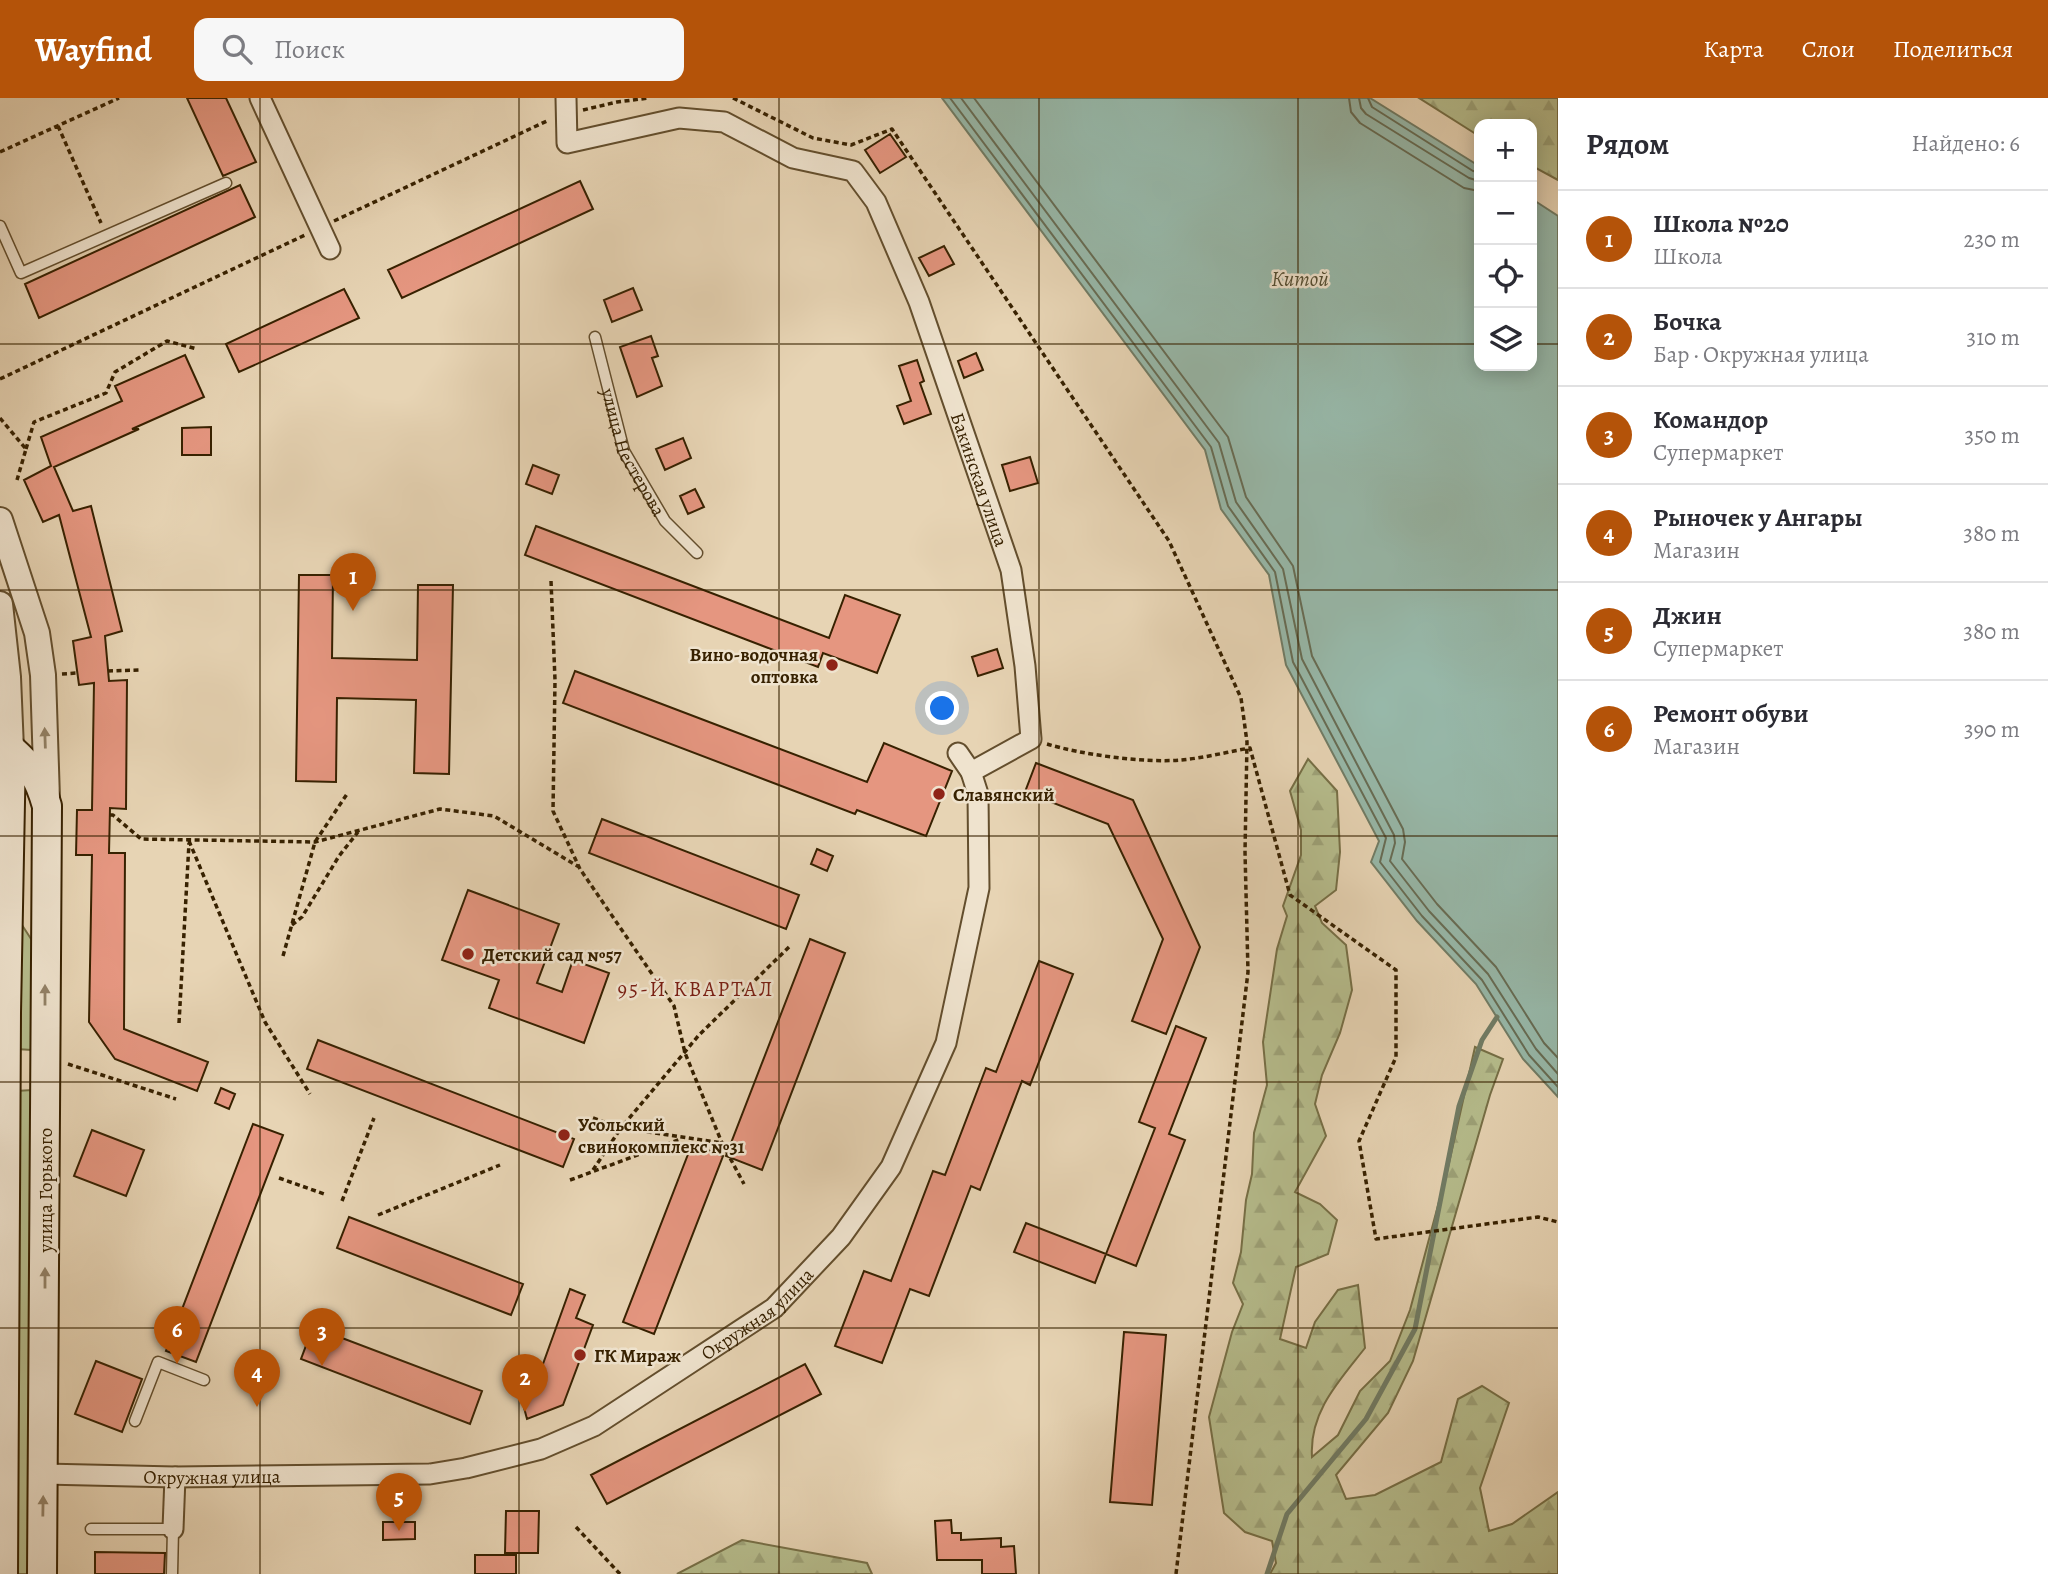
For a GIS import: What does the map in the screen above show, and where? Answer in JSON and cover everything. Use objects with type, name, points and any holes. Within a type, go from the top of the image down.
[{"type":"main road","name":"улица Горького","points":[[6,744],[28,764],[39,780],[47,806],[42,1574]]},
{"type":"main road","name":"улица Горького","points":[[3,1574],[7,1092],[3,1013],[6,744]]},
{"type":"main road","points":[[7,1092],[13,1078],[22,1073],[37,1075],[45,1084]]},
{"type":"street","points":[[260,98],[330,249]]},
{"type":"street","name":"Бакинская улица","points":[[566,98],[567,143],[679,118],[724,122],[793,158],[853,171],[876,202],[919,302],[1011,569],[1025,666],[1031,739]]},
{"type":"street","name":"улица Горького","points":[[0,520],[37,633],[43,675],[47,806]]},
{"type":"street","name":"улица Горького","points":[[0,604],[9,677],[6,744]]},
{"type":"street","points":[[958,753],[971,772],[1031,739]]},
{"type":"street","name":"Окружная улица","points":[[44,1474],[175,1477],[430,1474],[466,1468],[541,1448],[594,1426],[774,1308],[841,1237],[891,1167],[946,1042],[979,888],[978,794],[971,772]]},
{"type":"street","points":[[173,1529],[175,1477]]},
{"type":"lane","points":[[0,226],[21,273],[226,183]]},
{"type":"lane","name":"улица Нестерова","points":[[596,337],[624,451],[665,521],[697,553]]},
{"type":"lane","points":[[135,1421],[158,1362],[204,1380]]},
{"type":"lane","points":[[91,1529],[173,1529],[172,1574]]},
{"type":"path","points":[[0,152],[119,98]]},
{"type":"path","points":[[733,98],[813,138],[851,145],[892,130],[1169,541],[1241,698],[1249,748],[1290,895],[1396,970],[1396,1057],[1359,1141],[1376,1239],[1538,1217],[1558,1222]]},
{"type":"path","points":[[58,126],[106,235]]},
{"type":"path","points":[[17,480],[34,422],[106,393],[115,372],[167,341],[197,349]]},
{"type":"path","points":[[0,418],[26,449]]},
{"type":"path","points":[[551,581],[555,680],[553,811],[580,869],[674,1006],[685,1053],[722,1143],[744,1184]]},
{"type":"path","points":[[108,671],[140,670]]},
{"type":"path","points":[[1031,739],[1065,749],[1128,758],[1167,760],[1249,748]]},
{"type":"path","points":[[1176,1574],[1248,972],[1245,852],[1249,748]]},
{"type":"path","points":[[283,956],[315,842],[347,794]]},
{"type":"path","points":[[110,815],[141,839],[315,842],[440,808],[494,816],[580,869]]},
{"type":"path","points":[[292,925],[302,917],[339,856],[360,830]]},
{"type":"path","points":[[179,1023],[189,841]]},
{"type":"path","points":[[189,841],[265,1022],[310,1094]]},
{"type":"path","points":[[593,1170],[621,1128],[699,1035],[789,947]]},
{"type":"path","points":[[65,1063],[176,1098]]},
{"type":"path","points":[[342,1201],[374,1118]]},
{"type":"path","points":[[593,1118],[621,1128],[722,1143]]},
{"type":"path","points":[[570,1180],[683,1138]]},
{"type":"path","points":[[378,1215],[499,1165]]},
{"type":"path","points":[[279,1178],[327,1195]]},
{"type":"path","points":[[576,1527],[620,1574]]},
{"type":"green space","points":[[1419,98],[1558,98],[1558,180],[1537,169],[1537,119],[1474,119],[1474,133]]},
{"type":"green space","points":[[1308,759],[1337,791],[1340,852],[1336,890],[1315,906],[1322,923],[1346,945],[1352,990],[1340,1033],[1322,1075],[1315,1104],[1326,1136],[1295,1192],[1320,1204],[1337,1220],[1328,1254],[1296,1267],[1280,1339],[1306,1348],[1315,1322],[1338,1290],[1358,1285],[1365,1348],[1336,1385],[1321,1411],[1312,1441],[1312,1457],[1338,1435],[1360,1391],[1390,1361],[1410,1310],[1447,1172],[1475,1047],[1503,1059],[1490,1095],[1413,1361],[1388,1413],[1336,1475],[1346,1499],[1375,1495],[1441,1462],[1458,1399],[1482,1386],[1509,1403],[1480,1488],[1489,1531],[1512,1524],[1558,1492],[1558,1574],[1270,1574],[1276,1563],[1272,1541],[1245,1532],[1224,1513],[1209,1417],[1232,1332],[1243,1304],[1233,1283],[1241,1252],[1246,1200],[1252,1174],[1254,1133],[1267,1085],[1263,1042],[1277,949],[1287,916],[1283,906],[1301,855],[1301,830],[1290,791]]},
{"type":"green space","points":[[20,922],[35,945],[32,1050],[16,1049]]},
{"type":"green space","points":[[32,1090],[29,1574],[13,1574],[16,1091]]},
{"type":"green space","points":[[742,1540],[867,1563],[872,1574],[677,1574]]},
{"type":"water","name":"Китой","points":[[942,98],[1370,98],[1474,163],[1474,371],[1537,371],[1537,202],[1558,216],[1558,1097],[1523,1059],[1476,984],[1417,921],[1371,862],[1379,841],[1286,665],[1269,575],[1221,509],[1205,450]]},
{"type":"building","points":[[187,98],[226,98],[256,162],[223,176]]},
{"type":"building","points":[[890,134],[906,157],[880,173],[865,150]]},
{"type":"building","points":[[580,181],[593,209],[402,298],[388,270]]},
{"type":"building","points":[[240,185],[255,217],[39,318],[25,284]]},
{"type":"building","points":[[944,246],[954,264],[929,276],[919,258]]},
{"type":"building","points":[[633,288],[642,310],[612,322],[604,300]]},
{"type":"building","points":[[344,289],[359,318],[239,372],[226,344]]},
{"type":"building","points":[[651,336],[658,356],[652,358],[662,386],[637,397],[620,347]]},
{"type":"building","points":[[976,353],[983,370],[964,378],[958,361]]},
{"type":"building","points":[[185,355],[204,397],[54,467],[73,511],[91,506],[122,631],[105,636],[109,681],[127,680],[126,809],[110,808],[109,853],[125,853],[124,1029],[208,1062],[197,1091],[115,1059],[89,1022],[92,855],[76,855],[77,810],[92,810],[94,683],[79,685],[73,641],[91,637],[59,515],[43,522],[24,480],[51,466],[41,437],[122,401],[115,386]]},
{"type":"building","points":[[917,360],[924,381],[920,383],[931,414],[904,424],[897,406],[911,401],[899,366]]},
{"type":"building","points":[[211,427],[211,455],[182,455],[182,428]]},
{"type":"building","points":[[683,438],[691,458],[665,470],[656,449]]},
{"type":"building","points":[[1030,457],[1038,483],[1010,491],[1002,465]]},
{"type":"building","points":[[533,465],[559,475],[552,494],[526,484]]},
{"type":"building","points":[[695,489],[704,507],[688,514],[680,496]]},
{"type":"building","points":[[536,526],[829,638],[845,595],[900,615],[877,673],[823,653],[818,667],[525,555]]},
{"type":"building","points":[[299,575],[333,575],[332,658],[417,660],[418,585],[453,585],[449,774],[414,773],[416,700],[337,698],[336,782],[296,781]]},
{"type":"building","points":[[997,649],[1003,668],[978,676],[972,657]]},
{"type":"building","points":[[575,671],[867,782],[884,743],[952,771],[926,836],[857,810],[855,814],[563,703]]},
{"type":"building","points":[[1036,763],[1133,800],[1200,947],[1166,1034],[1132,1021],[1163,939],[1108,824],[1025,792]]},
{"type":"building","points":[[602,819],[799,895],[786,929],[589,853]]},
{"type":"building","points":[[817,849],[833,856],[827,871],[811,864]]},
{"type":"building","points":[[468,890],[559,924],[537,983],[562,992],[573,960],[609,973],[584,1043],[489,1008],[499,980],[442,960]]},
{"type":"building","points":[[810,939],[845,953],[762,1170],[726,1156]]},
{"type":"building","points":[[1039,961],[1073,974],[1030,1085],[1022,1081],[980,1190],[971,1186],[929,1296],[910,1289],[882,1363],[835,1346],[864,1271],[891,1281],[933,1171],[945,1175],[986,1068],[996,1072]]},
{"type":"building","points":[[1176,1026],[1206,1038],[1169,1134],[1185,1140],[1136,1266],[1106,1254],[1155,1128],[1139,1122]]},
{"type":"building","points":[[318,1040],[574,1139],[563,1167],[307,1069]]},
{"type":"building","points":[[221,1088],[235,1094],[229,1109],[215,1103]]},
{"type":"building","points":[[253,1124],[283,1135],[196,1362],[166,1351]]},
{"type":"building","points":[[92,1130],[144,1150],[126,1196],[74,1176]]},
{"type":"building","points":[[692,1144],[723,1156],[654,1334],[623,1322]]},
{"type":"building","points":[[349,1217],[523,1284],[511,1315],[337,1248]]},
{"type":"building","points":[[1026,1223],[1106,1254],[1095,1283],[1014,1252]]},
{"type":"building","points":[[570,1289],[585,1295],[576,1318],[593,1325],[563,1405],[527,1419],[522,1400],[530,1400]]},
{"type":"building","points":[[313,1327],[482,1391],[470,1424],[301,1359]]},
{"type":"building","points":[[1124,1332],[1166,1335],[1152,1505],[1110,1502]]},
{"type":"building","points":[[96,1361],[142,1379],[122,1432],[75,1414]]},
{"type":"building","points":[[805,1364],[821,1394],[607,1504],[591,1475]]},
{"type":"building","points":[[506,1511],[539,1511],[538,1553],[505,1553]]},
{"type":"building","points":[[951,1520],[952,1533],[961,1533],[961,1540],[1001,1538],[1001,1547],[1014,1546],[1016,1574],[982,1574],[982,1560],[937,1560],[935,1521]]},
{"type":"building","points":[[383,1522],[415,1522],[415,1539],[383,1540]]},
{"type":"building","points":[[95,1552],[165,1553],[164,1574],[95,1574]]},
{"type":"building","points":[[475,1555],[516,1555],[516,1574],[475,1574]]},
{"type":"waterway","points":[[1267,1574],[1287,1514],[1366,1419],[1415,1329],[1459,1106],[1482,1040],[1497,1017]]},
{"type":"place","name":"Школа №20","points":[[353,611]]},
{"type":"place","name":"Вино-водочная оптовка","points":[[832,665]]},
{"type":"place","name":"Славянский","points":[[939,794]]},
{"type":"place","name":"Детский сад №57","points":[[468,954]]},
{"type":"place","name":"Усольский свинокомплекс №31","points":[[564,1135]]},
{"type":"place","name":"ГК Мираж","points":[[580,1355]]},
{"type":"place","name":"Ремонт обуви","points":[[177,1364]]},
{"type":"place","name":"Командор","points":[[322,1366]]},
{"type":"place","name":"Рыночек у Ангары","points":[[257,1407]]},
{"type":"place","name":"Бочка","points":[[525,1412]]},
{"type":"place","name":"Джин","points":[[399,1531]]},
{"type":"district","name":"95-Й КВАРТАЛ","points":[[696,989]]}]
